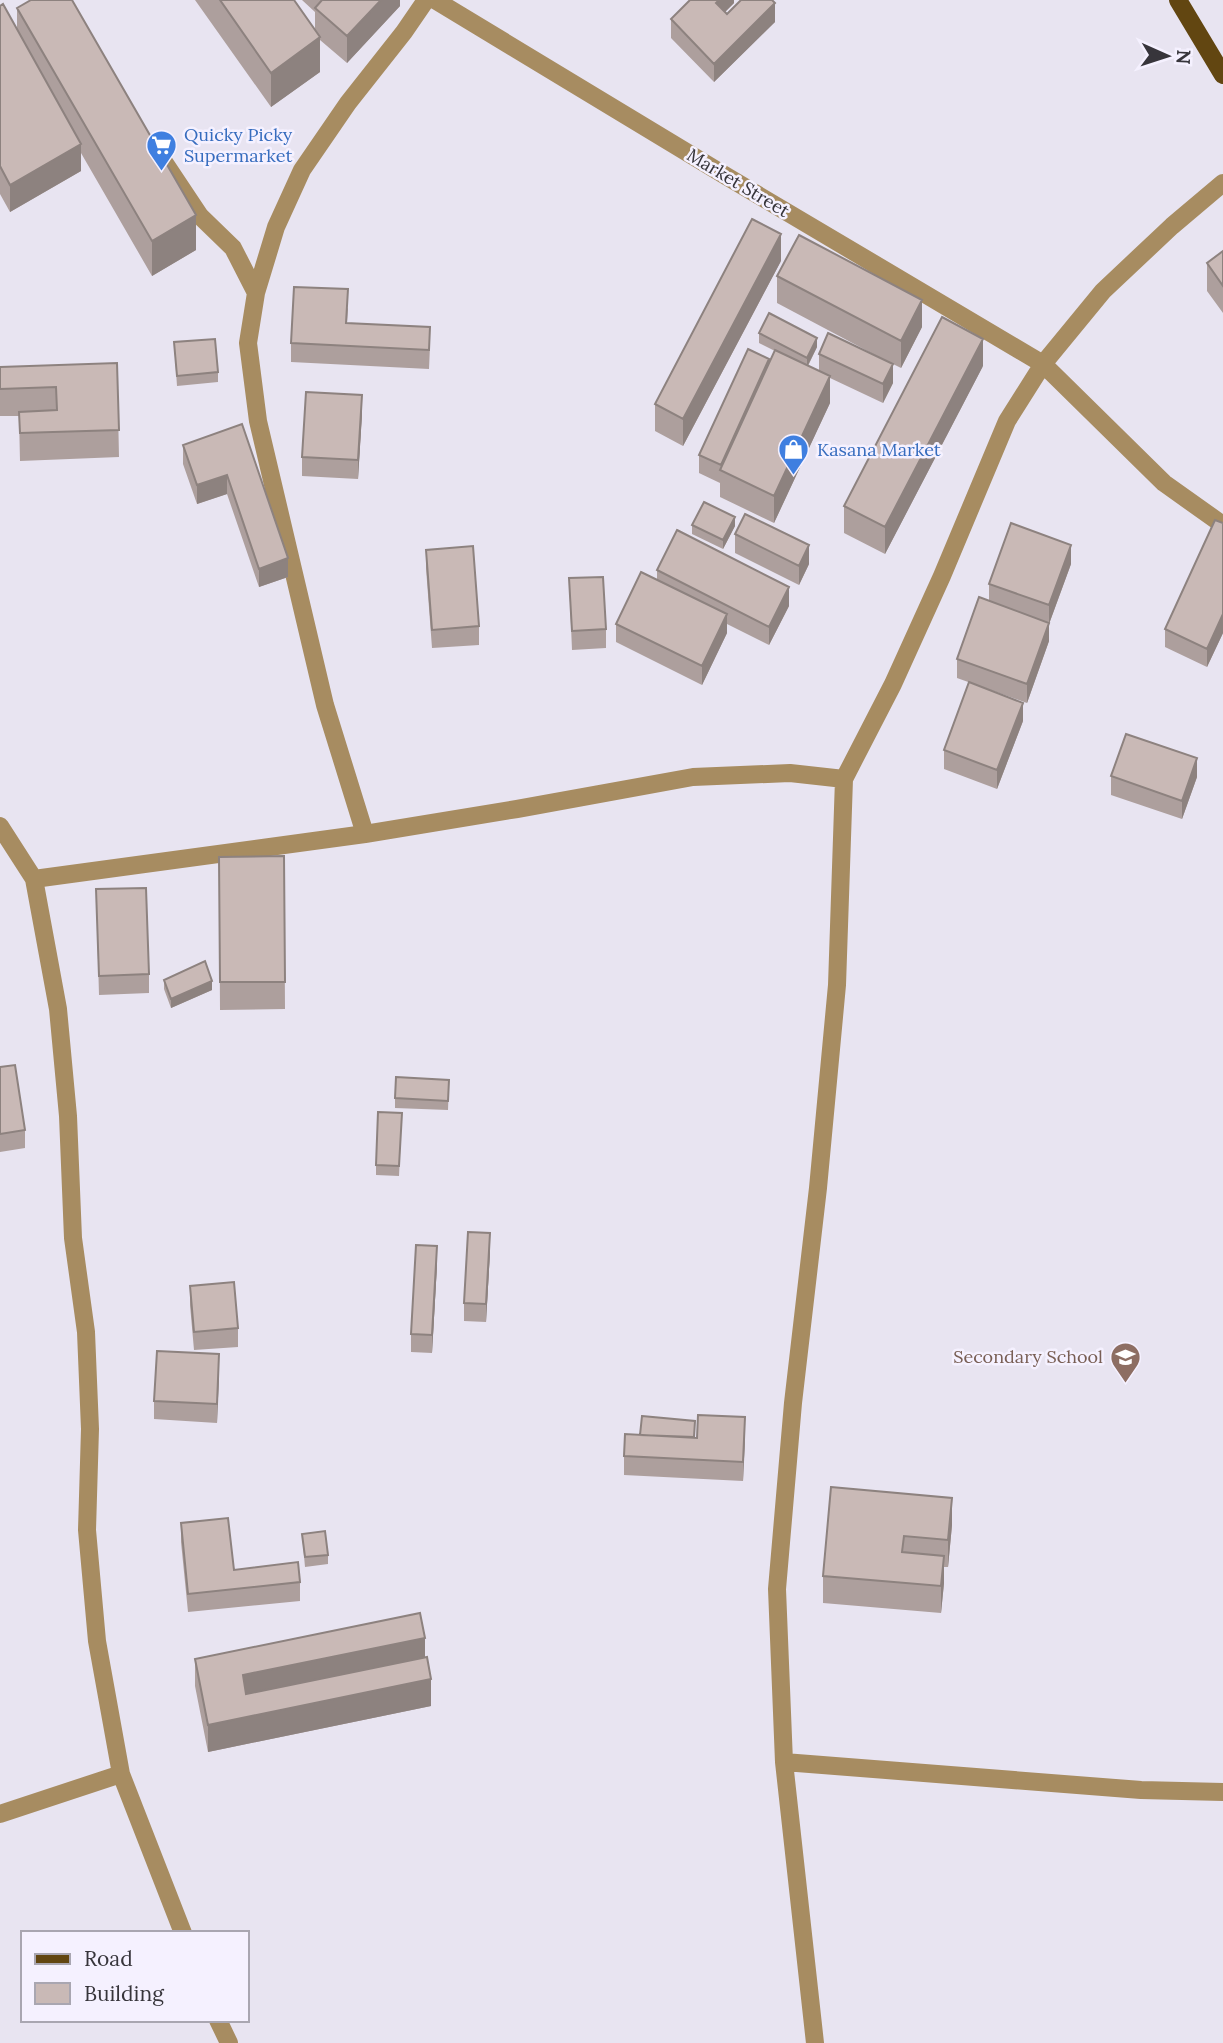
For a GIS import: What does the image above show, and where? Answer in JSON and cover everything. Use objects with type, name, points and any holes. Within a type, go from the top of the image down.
[{"type":"main road","points":[[1178,0],[1223,75]]},
{"type":"street","points":[[365,834],[326,705],[258,421],[248,343],[256,293],[276,227],[302,170],[348,103],[426,0]]},
{"type":"street","name":"Market Street","points":[[435,0],[1043,364],[1164,483],[1223,525]]},
{"type":"street","points":[[154,147],[200,216],[233,248],[256,293]]},
{"type":"street","points":[[815,2043],[784,1762],[777,1589],[793,1403],[818,1188],[837,985],[844,779],[904,660],[1007,421],[1043,364],[1102,290],[1223,183]]},
{"type":"street","points":[[34,879],[365,834],[693,777],[790,773],[844,779]]},
{"type":"street","points":[[0,825],[34,879],[58,1009],[68,1116],[73,1238],[86,1332],[90,1429],[87,1530],[97,1641],[121,1774],[182,1931]]},
{"type":"street","points":[[784,1762],[1141,1790],[1223,1792]]},
{"type":"street","points":[[0,1814],[121,1774]]},
{"type":"street","points":[[219,2022],[229,2043]]},
{"type":"building","points":[[31,0],[72,0],[196,215],[152,241],[17,8]]},
{"type":"building","points":[[220,0],[294,0],[320,37],[271,73]]},
{"type":"building","points":[[322,0],[381,0],[347,36],[315,8]]},
{"type":"building","points":[[690,0],[719,0],[716,3],[727,14],[741,0],[772,0],[775,3],[714,64],[671,19]]},
{"type":"building","points":[[3,4],[81,144],[10,185],[0,166],[0,6]]},
{"type":"building","points":[[752,219],[781,234],[683,419],[655,404]]},
{"type":"building","points":[[799,235],[922,300],[901,341],[777,276]]},
{"type":"building","points":[[1223,251],[1223,286],[1207,263]]},
{"type":"building","points":[[294,287],[348,289],[346,323],[430,327],[429,350],[291,343]]},
{"type":"building","points":[[769,313],[817,338],[807,358],[759,333]]},
{"type":"building","points":[[942,317],[983,339],[885,527],[844,506]]},
{"type":"building","points":[[828,333],[893,364],[883,384],[819,354]]},
{"type":"building","points":[[215,339],[218,372],[177,376],[174,342]]},
{"type":"building","points":[[748,349],[769,359],[721,465],[699,455]]},
{"type":"building","points":[[775,350],[830,376],[774,496],[720,470]]},
{"type":"building","points":[[117,363],[119,430],[20,433],[19,412],[57,410],[56,387],[0,389],[0,367]]},
{"type":"building","points":[[306,392],[362,395],[358,460],[302,457]]},
{"type":"building","points":[[242,424],[288,558],[259,569],[227,475],[197,485],[183,445]]},
{"type":"building","points":[[704,502],[735,517],[723,540],[692,525]]},
{"type":"building","points":[[745,514],[809,545],[799,566],[735,534]]},
{"type":"building","points":[[1215,520],[1223,523],[1223,614],[1207,649],[1165,629]]},
{"type":"building","points":[[1011,523],[1071,545],[1049,605],[989,584]]},
{"type":"building","points":[[677,530],[789,587],[769,627],[657,570]]},
{"type":"building","points":[[473,546],[479,626],[432,630],[426,550]]},
{"type":"building","points":[[641,572],[727,614],[702,666],[616,624]]},
{"type":"building","points":[[603,577],[606,629],[572,631],[569,578]]},
{"type":"building","points":[[979,597],[1049,623],[1027,684],[957,659]]},
{"type":"building","points":[[969,682],[1023,703],[997,770],[944,750]]},
{"type":"building","points":[[1126,734],[1197,758],[1182,801],[1111,776]]},
{"type":"building","points":[[284,856],[285,982],[220,982],[219,857]]},
{"type":"building","points":[[146,888],[149,974],[99,976],[96,889]]},
{"type":"building","points":[[205,961],[212,981],[171,999],[164,980]]},
{"type":"building","points":[[15,1065],[25,1130],[0,1134],[0,1067]]},
{"type":"building","points":[[396,1077],[449,1080],[448,1101],[395,1098]]},
{"type":"building","points":[[378,1112],[402,1113],[399,1166],[376,1165]]},
{"type":"building","points":[[468,1232],[490,1233],[486,1304],[464,1303]]},
{"type":"building","points":[[416,1245],[437,1246],[432,1335],[411,1334]]},
{"type":"building","points":[[234,1282],[238,1328],[194,1332],[190,1286]]},
{"type":"building","points":[[157,1351],[219,1354],[217,1404],[154,1401]]},
{"type":"building","points":[[698,1415],[745,1417],[743,1462],[624,1456],[625,1434],[697,1438]]},
{"type":"building","points":[[642,1416],[695,1421],[694,1437],[640,1435]]},
{"type":"building","points":[[831,1487],[952,1498],[948,1540],[904,1536],[902,1552],[944,1556],[941,1586],[823,1576]]},
{"type":"building","points":[[228,1518],[234,1570],[298,1562],[300,1582],[188,1594],[181,1523]]},
{"type":"building","points":[[325,1531],[328,1555],[305,1557],[302,1534]]},
{"type":"building","points":[[420,1613],[425,1638],[243,1675],[246,1694],[427,1657],[431,1679],[208,1725],[195,1659]]},
{"type":"place","name":"Quicky Picky Supermarket","points":[[161,172]]},
{"type":"place","name":"Kasana Market","points":[[794,477]]},
{"type":"place","name":"Secondary School","points":[[1126,1384]]}]
